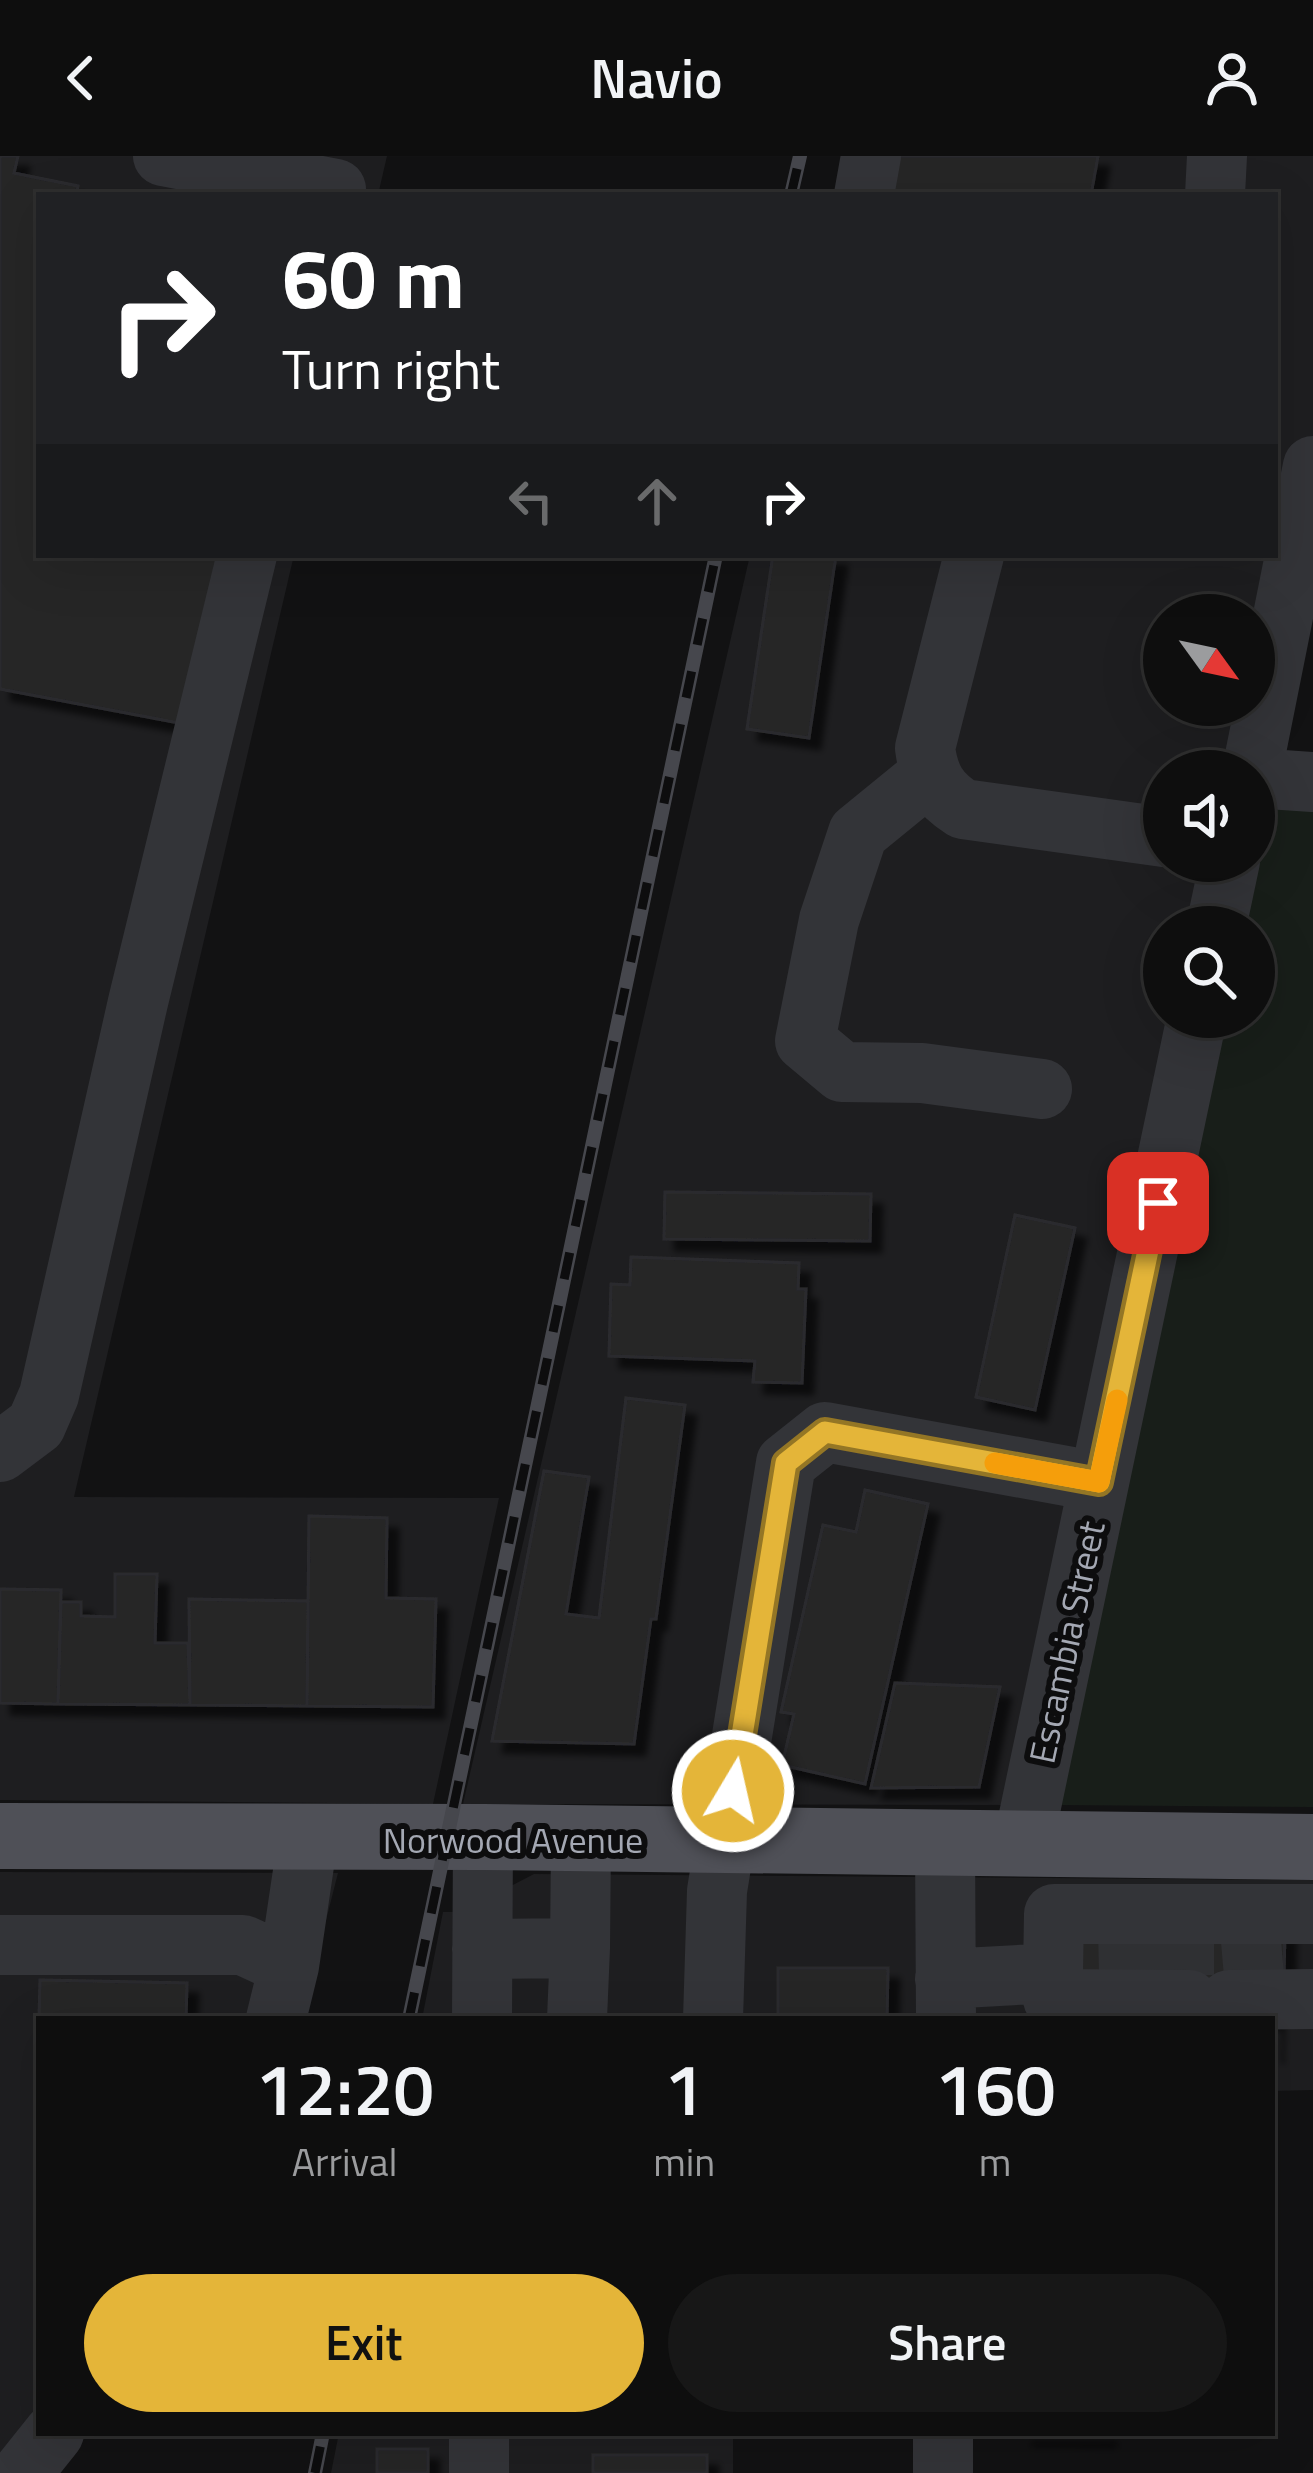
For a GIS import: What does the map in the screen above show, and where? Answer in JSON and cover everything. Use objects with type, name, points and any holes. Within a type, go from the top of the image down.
[{"type":"main road","name":"Norwood Avenue","points":[[0,1836],[1299,1847]]},
{"type":"street","points":[[163,156],[336,180]]},
{"type":"street","points":[[865,192],[871,156]]},
{"type":"street","points":[[1215,192],[1217,156]]},
{"type":"street","points":[[1257,750],[1305,471]]},
{"type":"street","points":[[0,1452],[36,1425],[49,1395],[246,558]]},
{"type":"street","points":[[973,558],[925,748],[929,775],[944,796],[963,809],[1143,834]]},
{"type":"street","points":[[929,775],[858,833],[829,920],[805,1041],[842,1072],[922,1073],[1042,1089]]},
{"type":"street","points":[[1275,777],[1313,782]]},
{"type":"street","name":"Escambia Street","points":[[1071,1914],[1046,1844],[1099,1482],[1193,1038]]},
{"type":"street","points":[[712,2016],[717,1891],[786,1463],[825,1432],[1099,1482]]},
{"type":"street","points":[[482,2016],[483,1837]]},
{"type":"street","points":[[282,1992],[308,1838]]},
{"type":"street","points":[[578,2016],[581,1838]]},
{"type":"street","points":[[945,1843],[945,1999],[1053,1973]]},
{"type":"street","points":[[1211,1958],[1071,1914],[1054,1914],[1053,1999],[1211,1958],[1299,1847]]},
{"type":"street","points":[[0,1945],[243,1945],[282,1992]]},
{"type":"street","points":[[482,1948],[580,1948]]},
{"type":"street","points":[[22,2473],[52,2436]]},
{"type":"street","points":[[479,2436],[479,2473]]},
{"type":"street","points":[[943,2436],[943,2473]]},
{"type":"shaded area","points":[[0,156],[387,156],[379,192],[36,192],[36,558],[293,558],[74,1497],[499,1498],[433,1804],[0,1800]]},
{"type":"shaded area","points":[[844,156],[1313,156],[1313,583],[1275,762],[1275,750],[1143,750],[1143,882],[1250,882],[1244,906],[1143,906],[1143,1038],[1217,1038],[1054,1805],[463,1804],[749,558],[1278,558],[1278,192],[836,192]]},
{"type":"shaded area","points":[[1275,803],[1313,805],[1313,1807],[1054,1805],[1217,1038],[1275,1038],[1275,906],[1245,906],[1250,882],[1275,882]]},
{"type":"shaded area","points":[[0,1872],[338,1873],[302,2016],[36,2016],[36,2436],[86,2436],[55,2473],[0,2473]]},
{"type":"shaded area","points":[[534,1874],[1313,1880],[1313,2090],[1275,2091],[1275,2016],[423,2016],[443,1912],[461,1912]]},
{"type":"shaded area","points":[[338,2436],[733,2436],[733,2473],[331,2473]]},
{"type":"building","points":[[0,156],[18,156],[14,173],[78,186],[77,192],[36,192],[36,558],[218,558],[184,724],[0,689]]},
{"type":"building","points":[[898,156],[1098,156],[1092,192],[892,192]]},
{"type":"building","points":[[773,558],[836,558],[809,738],[747,729]]},
{"type":"building","points":[[665,1192],[871,1194],[870,1241],[664,1239]]},
{"type":"building","points":[[1015,1215],[1075,1228],[1035,1410],[976,1397]]},
{"type":"building","points":[[631,1257],[799,1263],[798,1289],[806,1289],[802,1383],[753,1382],[755,1361],[609,1356],[611,1284],[630,1285]]},
{"type":"building","points":[[626,1398],[685,1405],[634,1744],[492,1741],[544,1471],[589,1477],[566,1614],[599,1618]]},
{"type":"building","points":[[865,1490],[928,1504],[865,1784],[782,1765],[794,1714],[781,1712],[823,1525],[856,1532]]},
{"type":"building","points":[[309,1516],[387,1518],[386,1598],[436,1599],[433,1707],[307,1706]]},
{"type":"building","points":[[115,1574],[157,1574],[155,1643],[188,1643],[190,1705],[58,1704],[61,1602],[81,1602],[81,1616],[115,1617]]},
{"type":"building","points":[[0,1589],[61,1590],[58,1704],[0,1703]]},
{"type":"building","points":[[189,1599],[308,1601],[307,1706],[190,1705]]},
{"type":"building","points":[[895,1683],[1000,1687],[979,1787],[871,1788]]},
{"type":"building","points":[[1074,1928],[1285,1930],[1284,1976],[1273,2016],[1073,1974]]},
{"type":"building","points":[[778,1968],[888,1968],[887,2016],[778,2016]]},
{"type":"building","points":[[40,1980],[187,1983],[186,2016],[39,2016]]},
{"type":"building","points":[[377,2449],[428,2449],[428,2473],[377,2473]]},
{"type":"building","points":[[593,2455],[707,2455],[707,2473],[593,2473]]},
{"type":"tunnel","points":[[1128,1928],[1129,1974]]},
{"type":"tunnel","points":[[1184,1929],[1184,1975]]},
{"type":"tunnel","points":[[1250,1929],[1254,1976]]},
{"type":"railway","points":[[792,192],[800,156]]},
{"type":"railway","points":[[410,2016],[715,558]]},
{"type":"railway","points":[[315,2473],[322,2436]]},
{"type":"slow traffic","points":[[995,1463],[1099,1482],[1117,1400]]},
{"type":"route","points":[[733,1791],[786,1463],[825,1432],[1099,1482],[1158,1203]]}]
